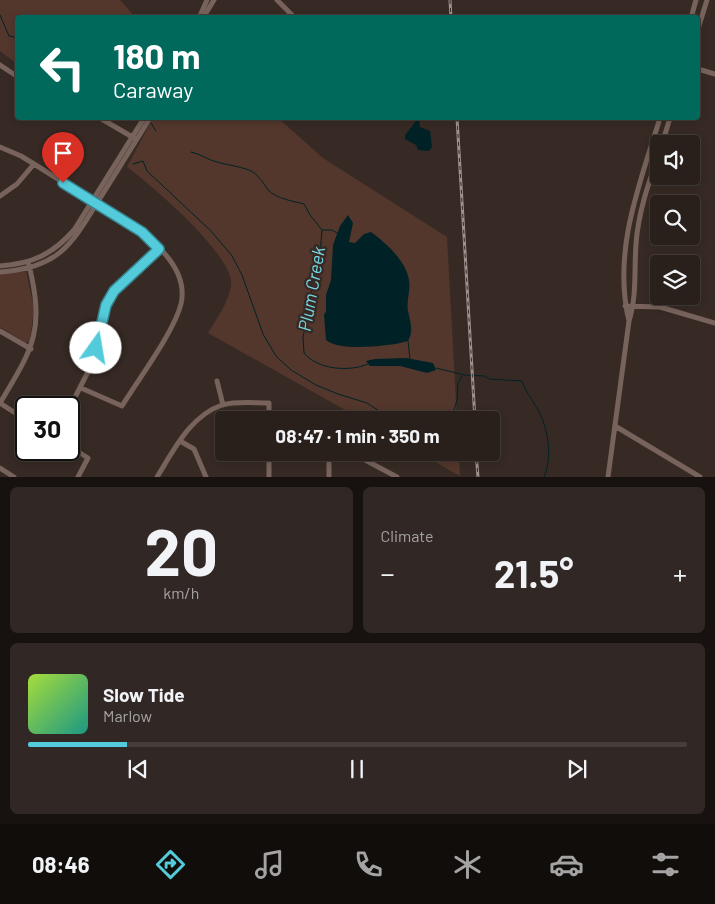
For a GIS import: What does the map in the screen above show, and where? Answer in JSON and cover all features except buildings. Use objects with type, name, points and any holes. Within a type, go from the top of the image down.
[{"type":"street","points":[[200,15],[207,0]]},
{"type":"street","points":[[205,15],[214,0]]},
{"type":"street","points":[[277,0],[293,15]]},
{"type":"street","points":[[692,15],[696,0]]},
{"type":"street","points":[[700,23],[707,0]]},
{"type":"street","points":[[0,65],[15,75]]},
{"type":"street","points":[[700,70],[715,74]]},
{"type":"street","points":[[104,120],[134,137]]},
{"type":"street","points":[[0,266],[29,262],[50,252],[63,242],[94,202],[143,120]]},
{"type":"street","points":[[134,137],[148,120]]},
{"type":"street","points":[[629,321],[625,306],[626,241],[629,220],[659,120]]},
{"type":"street","points":[[665,135],[669,120]]},
{"type":"street","points":[[0,147],[34,164],[142,232],[170,261],[179,277],[181,302],[174,323],[122,406],[82,388]]},
{"type":"street","points":[[0,196],[17,184],[34,164]]},
{"type":"street","points":[[608,476],[629,321],[634,306],[636,243],[639,221],[650,184]]},
{"type":"street","points":[[0,272],[30,269],[46,262],[64,250],[84,226],[94,202]]},
{"type":"street","points":[[77,396],[94,358],[106,305],[127,277],[159,249]]},
{"type":"street","points":[[15,413],[0,403],[31,349],[36,334],[38,314],[29,262]]},
{"type":"street","points":[[625,306],[671,310],[715,323]]},
{"type":"street","points":[[0,331],[31,349]]},
{"type":"street","points":[[217,381],[223,405]]},
{"type":"street","points":[[157,476],[194,423],[223,405],[269,403],[269,411]]},
{"type":"street","points":[[616,426],[700,476]]},
{"type":"street","points":[[180,441],[194,449],[206,476]]},
{"type":"street","points":[[78,476],[88,458],[80,453]]},
{"type":"street","points":[[269,461],[269,476]]},
{"type":"street","points":[[329,461],[329,476]]},
{"type":"street","points":[[367,461],[396,476]]},
{"type":"street","points":[[0,468],[14,476]]},
{"type":"shaded area","points":[[0,0],[120,0],[133,15],[15,15],[15,62],[0,51]]},
{"type":"shaded area","points":[[152,120],[280,120],[323,158],[447,237],[457,411],[347,411],[208,333],[228,298],[231,285],[229,272],[206,239],[154,189],[127,167]]},
{"type":"shaded area","points":[[26,271],[34,308],[30,341],[26,343],[0,327],[0,273]]},
{"type":"shaded area","points":[[433,461],[459,461],[460,476]]},
{"type":"water","points":[[416,121],[419,121],[420,127],[430,131],[432,147],[429,151],[418,150],[416,145],[405,139],[405,135]]},
{"type":"water","points":[[348,215],[353,223],[349,242],[355,243],[364,234],[371,232],[389,247],[404,266],[409,284],[408,307],[411,330],[408,341],[390,345],[353,347],[333,344],[326,340],[324,315],[326,311],[326,295],[331,280],[333,245],[340,226]]},
{"type":"water","points":[[406,358],[433,363],[436,370],[427,373],[400,366],[370,366],[366,361],[375,359]]},
{"type":"waterway","name":"Plum Creek","points":[[0,15],[9,36],[14,37],[15,40]]},
{"type":"waterway","name":"Plum Creek","points":[[151,123],[156,131]]},
{"type":"waterway","name":"Plum Creek","points":[[191,152],[214,161],[250,170],[276,196],[304,204],[322,230],[319,267],[312,280],[311,303],[303,337],[304,353],[317,363],[334,368],[344,369],[361,367],[368,364]]},
{"type":"waterway","points":[[133,164],[143,161],[147,171],[211,231],[232,256],[242,275],[263,334],[276,356],[291,370],[316,385],[367,403],[379,411]]},
{"type":"waterway","points":[[322,230],[332,230],[337,233]]},
{"type":"waterway","points":[[408,341],[410,359]]},
{"type":"waterway","name":"Plum Creek","points":[[436,368],[465,375],[485,376],[489,379],[522,381],[539,412],[546,431],[549,454],[544,477]]},
{"type":"waterway","points":[[454,411],[457,400],[458,383],[462,376]]},
{"type":"railway","points":[[450,0],[451,15]]},
{"type":"railway","points":[[457,120],[474,411]]},
{"type":"railway","points":[[477,461],[478,477]]},
{"type":"route","points":[[63,183],[142,232],[159,249],[114,291],[106,305],[96,348]]}]
